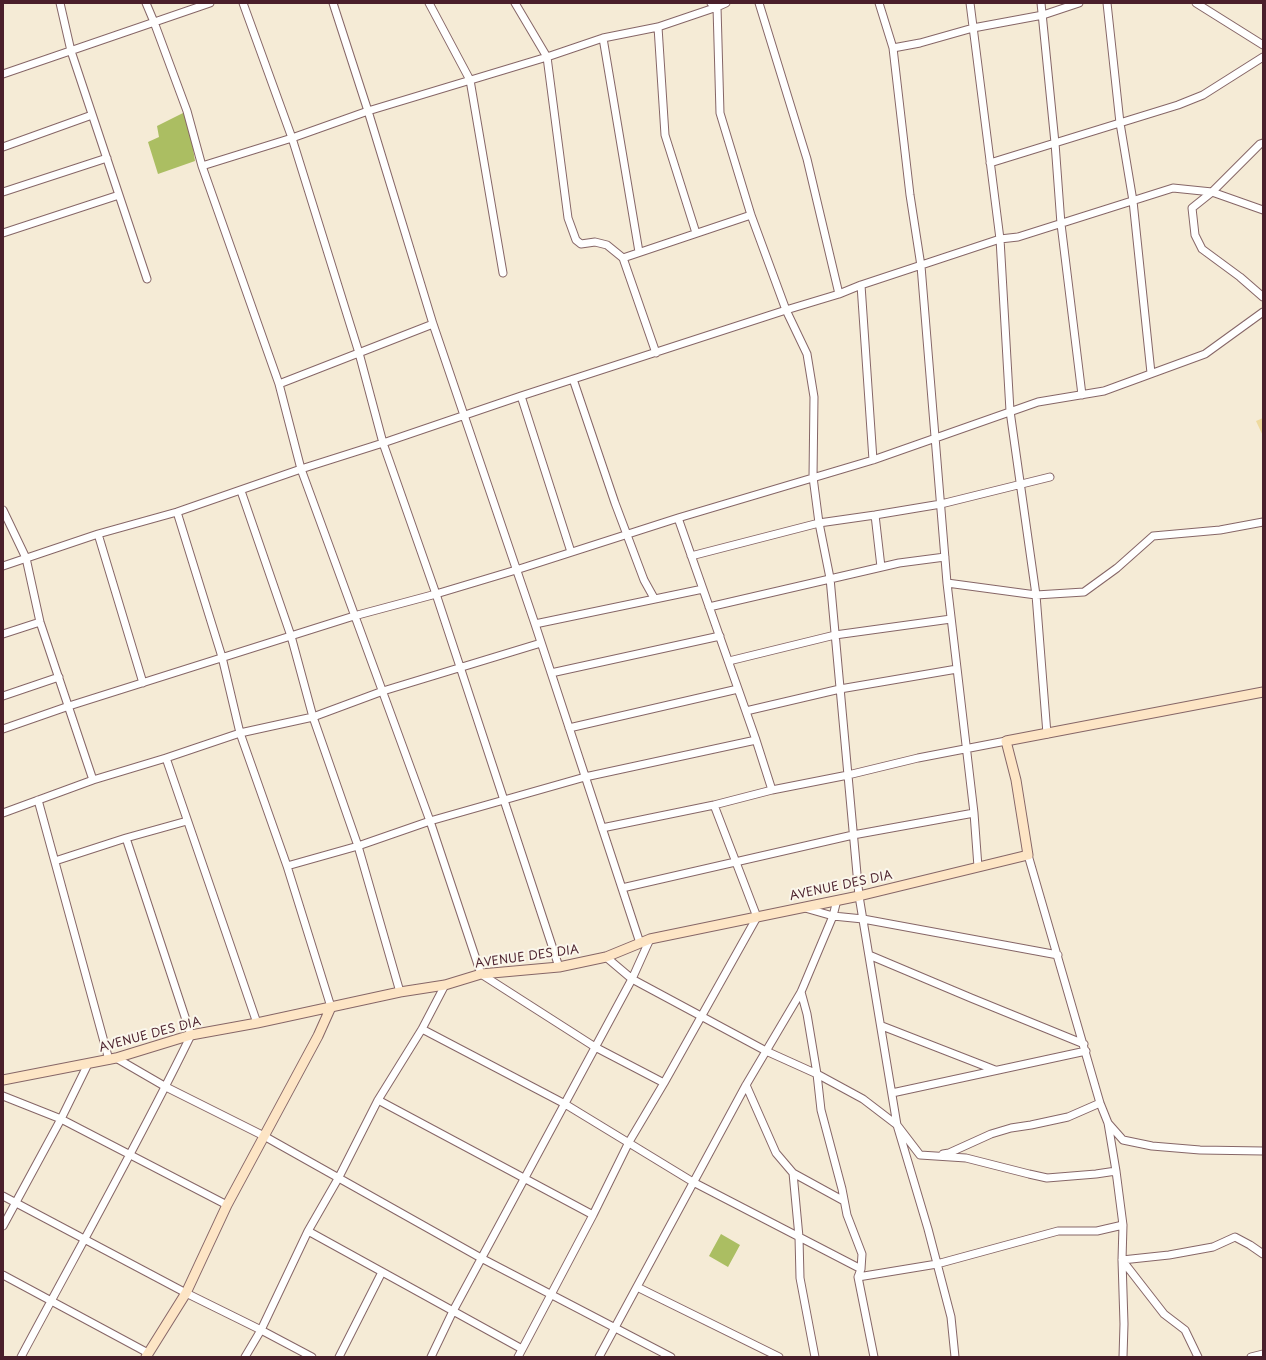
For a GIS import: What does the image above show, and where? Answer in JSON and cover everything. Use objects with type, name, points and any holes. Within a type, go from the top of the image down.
[{"type":"street","points":[[60,3],[71,51],[147,279]]},
{"type":"street","points":[[146,3],[187,111],[202,166],[279,384],[301,469],[430,821],[481,974],[595,1047],[664,1083]]},
{"type":"street","points":[[3,74],[210,3]]},
{"type":"street","points":[[243,3],[292,138],[359,354],[383,443],[461,668],[560,967]]},
{"type":"street","points":[[333,3],[368,111],[433,324],[535,624],[640,943]]},
{"type":"street","points":[[429,3],[470,80],[503,273]]},
{"type":"street","points":[[515,3],[547,57],[568,218],[576,240],[581,244],[595,242],[607,245],[623,258],[656,353]]},
{"type":"street","points":[[202,166],[292,138],[368,111],[547,57],[603,38],[658,27],[714,5],[726,3]]},
{"type":"street","points":[[759,3],[807,159],[839,294]]},
{"type":"street","points":[[879,3],[893,48],[920,266],[936,439],[947,583],[974,813],[978,867]]},
{"type":"street","points":[[970,3],[1000,239],[1010,411],[1036,595],[1047,734]]},
{"type":"street","points":[[1041,3],[1055,143],[1061,224],[1082,395]]},
{"type":"street","points":[[893,48],[920,43],[973,28],[1043,15],[1079,3]]},
{"type":"street","points":[[1107,3],[1120,123],[1133,201],[1151,373]]},
{"type":"street","points":[[1196,3],[1263,45]]},
{"type":"street","points":[[714,5],[720,113],[751,216],[786,310],[807,354],[814,398],[813,477],[819,523],[830,578],[859,896],[882,1026],[897,1125],[937,1264],[950,1316],[955,1357]]},
{"type":"street","points":[[658,27],[666,135],[696,233]]},
{"type":"street","points":[[603,38],[639,252]]},
{"type":"street","points":[[990,163],[1178,105],[1203,95],[1263,57]]},
{"type":"street","points":[[3,147],[92,115]]},
{"type":"street","points":[[1263,143],[1260,144],[1212,192],[1192,208],[1195,235],[1202,249],[1240,277],[1263,297]]},
{"type":"street","points":[[3,192],[107,158]]},
{"type":"street","points":[[3,566],[98,534],[177,512],[521,396],[839,294],[861,285],[1000,239],[1018,237],[1173,188],[1212,192],[1263,210]]},
{"type":"street","points":[[3,234],[119,195]]},
{"type":"street","points":[[623,258],[751,216]]},
{"type":"street","points":[[861,285],[873,460]]},
{"type":"street","points":[[3,729],[69,706],[354,616],[436,594],[516,570],[678,518],[873,460],[1038,402],[1104,391],[1204,354],[1263,312]]},
{"type":"street","points":[[279,384],[433,324]]},
{"type":"street","points":[[573,379],[615,503],[644,580],[654,598]]},
{"type":"street","points":[[521,396],[571,552]]},
{"type":"street","points":[[691,556],[819,523],[941,504],[1050,477]]},
{"type":"street","points":[[241,491],[291,636],[313,717],[358,846],[400,992]]},
{"type":"street","points":[[3,510],[26,558],[40,622],[94,780]]},
{"type":"street","points":[[3,1275],[147,1355],[186,1293],[227,1205],[318,1036],[331,1007],[287,866],[240,733],[222,657],[177,512]]},
{"type":"street","points":[[875,515],[882,567]]},
{"type":"street","points":[[678,518],[746,711],[772,790]]},
{"type":"street","points":[[947,583],[1036,595],[1084,592],[1117,568],[1153,536],[1220,530],[1263,522]]},
{"type":"street","points":[[98,534],[143,683]]},
{"type":"street","points":[[709,607],[830,578],[882,567],[945,557]]},
{"type":"street","points":[[535,624],[703,589]]},
{"type":"street","points":[[728,661],[835,635],[951,619]]},
{"type":"street","points":[[3,634],[40,622]]},
{"type":"street","points":[[551,673],[720,636]]},
{"type":"street","points":[[3,813],[94,780],[240,733],[313,717],[383,691],[541,642]]},
{"type":"street","points":[[746,711],[840,689],[956,669]]},
{"type":"street","points":[[3,696],[59,677]]},
{"type":"street","points":[[569,728],[738,689]]},
{"type":"street","points":[[602,828],[714,805],[772,790],[848,775],[966,748],[1047,734],[1263,692]]},
{"type":"street","points":[[287,866],[358,846],[430,821],[505,801],[585,777],[756,740]]},
{"type":"street","points":[[1006,741],[1016,780],[1028,855],[1085,1047],[1100,1103],[1108,1123],[1123,1225],[1123,1357]]},
{"type":"street","points":[[166,758],[257,1023]]},
{"type":"street","points":[[38,800],[113,1059],[264,1136],[481,1258],[670,1357]]},
{"type":"street","points":[[518,1357],[593,1215],[629,1142],[664,1083],[700,1016],[757,917],[714,805]]},
{"type":"street","points":[[622,888],[853,835],[974,813]]},
{"type":"street","points":[[55,861],[126,838],[187,821]]},
{"type":"street","points":[[21,1357],[166,1087],[190,1035],[126,838]]},
{"type":"street","name":"AVENUE DES DIA","points":[[3,1080],[113,1059],[190,1035],[257,1023],[400,992],[445,985],[481,974],[560,967],[606,957],[650,939],[859,896],[1028,855]]},
{"type":"street","points":[[600,1357],[746,1085],[801,992],[833,916],[837,900]]},
{"type":"street","points":[[803,907],[833,916],[863,919],[1058,955]]},
{"type":"street","points":[[431,1357],[481,1258],[632,979],[650,939]]},
{"type":"street","points":[[869,955],[1085,1047]]},
{"type":"street","points":[[606,957],[632,979],[766,1051],[817,1074],[864,1100],[897,1125],[920,1155],[966,1158],[1047,1178],[1116,1171]]},
{"type":"street","points":[[245,1357],[261,1330],[308,1231],[339,1177],[378,1100],[422,1029],[445,985]]},
{"type":"street","points":[[801,992],[807,1014],[817,1074],[821,1110],[847,1215],[862,1254],[861,1269],[858,1277],[874,1357]]},
{"type":"street","points":[[882,1026],[996,1070]]},
{"type":"street","points":[[422,1029],[565,1104],[693,1182],[861,1269]]},
{"type":"street","points":[[892,1093],[996,1070],[1085,1047]]},
{"type":"street","points":[[3,1226],[61,1119],[88,1064]]},
{"type":"street","points":[[746,1085],[776,1153],[793,1173],[844,1201]]},
{"type":"street","points":[[3,1096],[61,1119],[227,1205]]},
{"type":"street","points":[[378,1100],[593,1215]]},
{"type":"street","points":[[920,1155],[949,1154],[991,1134],[1011,1128],[1068,1117],[1100,1103]]},
{"type":"street","points":[[1108,1123],[1122,1140],[1152,1146],[1200,1150],[1263,1151]]},
{"type":"street","points":[[793,1173],[799,1237],[800,1278],[815,1357]]},
{"type":"street","points":[[3,1196],[186,1293],[312,1357]]},
{"type":"street","points":[[858,1277],[937,1264],[1058,1231],[1097,1231],[1123,1225]]},
{"type":"street","points":[[308,1231],[522,1349]]},
{"type":"street","points":[[1122,1260],[1169,1255],[1213,1247],[1235,1237],[1263,1254]]},
{"type":"street","points":[[1122,1260],[1164,1314],[1185,1330],[1198,1357]]},
{"type":"street","points":[[339,1357],[382,1272]]},
{"type":"street","points":[[637,1287],[779,1357]]},
{"type":"street","points":[[1250,1357],[1263,1354]]},
{"type":"green space","points":[[187,111],[195,161],[158,174],[148,142],[159,137],[157,126]]},
{"type":"green space","points":[[721,1234],[740,1245],[728,1267],[709,1256]]},
{"type":"sand","points":[[1263,418],[1263,436],[1256,421]]}]
